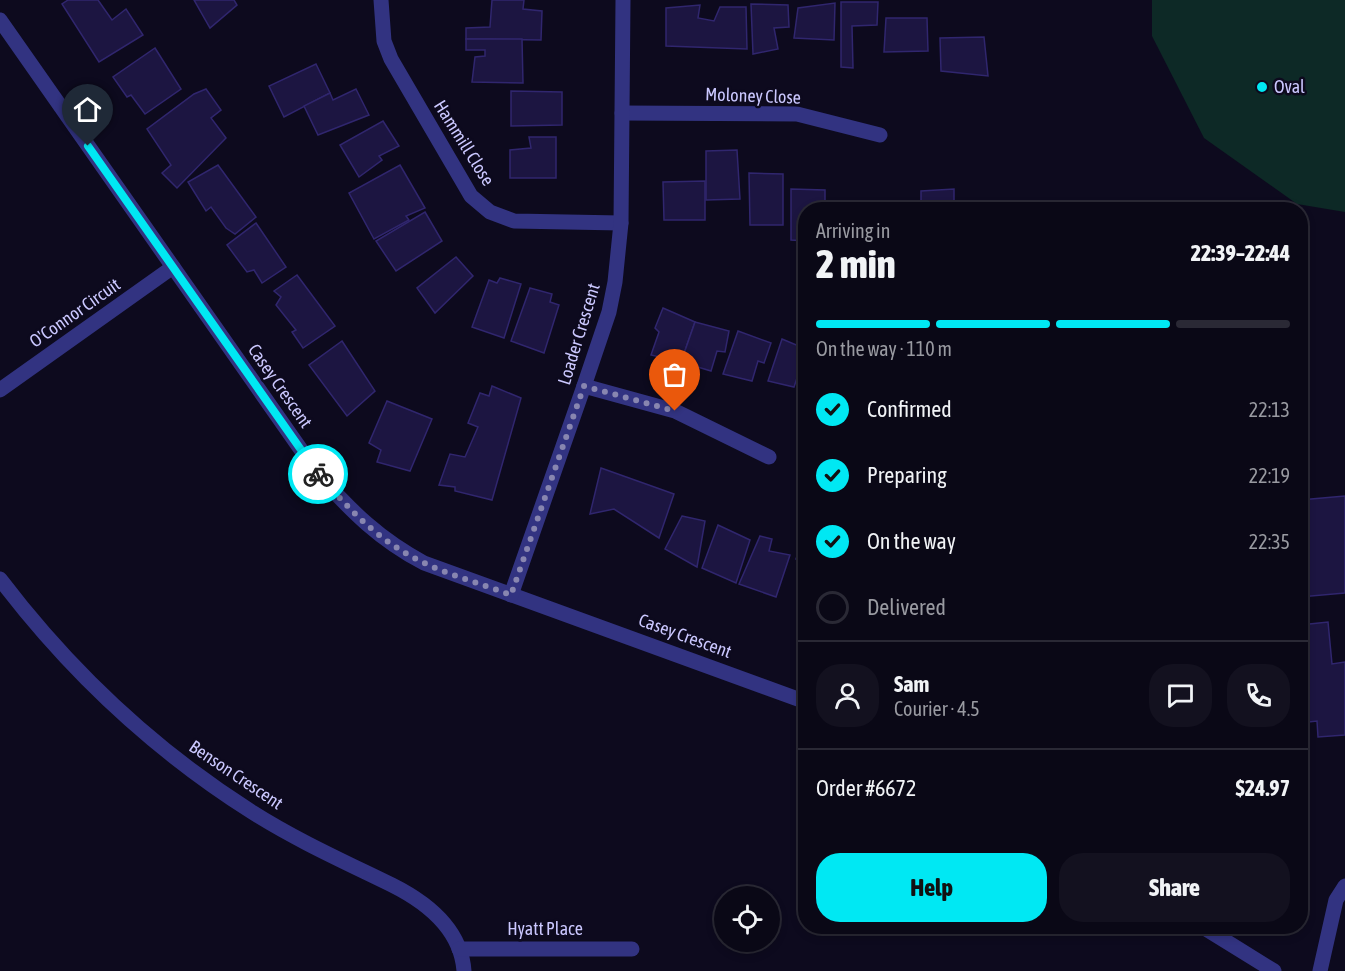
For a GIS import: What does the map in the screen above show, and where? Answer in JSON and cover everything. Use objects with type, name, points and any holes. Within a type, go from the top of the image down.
[{"type":"street","name":"Hammill Close","points":[[381,0],[384,41],[391,59],[471,196],[490,212],[514,221],[621,223]]},
{"type":"street","name":"Loader Crescent","points":[[511,595],[609,312],[615,282],[621,223],[623,0]]},
{"type":"street","name":"Casey Crescent","points":[[0,20],[318,474],[355,516],[399,550],[424,563],[798,699]]},
{"type":"street","name":"Moloney Close","points":[[622,113],[797,114],[880,135]]},
{"type":"street","name":"O'Connor Circuit","points":[[0,390],[173,267]]},
{"type":"street","points":[[584,386],[675,411],[769,456]]},
{"type":"street","name":"Benson Crescent","points":[[0,579],[66,660],[136,726],[212,786],[253,813],[419,899],[443,920],[459,949],[464,971]]},
{"type":"street","points":[[1320,971],[1336,900],[1345,886]]},
{"type":"street","points":[[1213,934],[1274,971]]},
{"type":"street","name":"Hyatt Place","points":[[459,949],[632,949]]},
{"type":"green space","name":"Oval","points":[[1152,0],[1345,0],[1345,212],[1308,206],[1308,202],[1294,202],[1204,138],[1152,36]]},
{"type":"building","points":[[68,0],[98,0],[112,20],[126,9],[143,35],[99,62],[62,4]]},
{"type":"building","points":[[194,0],[234,0],[237,5],[210,28]]},
{"type":"building","points":[[492,0],[524,0],[523,9],[542,11],[541,40],[466,39],[466,28],[490,27]]},
{"type":"building","points":[[841,2],[878,2],[877,25],[852,26],[853,68],[841,67]]},
{"type":"building","points":[[835,3],[834,40],[794,38],[798,8]]},
{"type":"building","points":[[751,4],[788,5],[789,27],[774,28],[778,49],[753,54]]},
{"type":"building","points":[[700,5],[698,18],[714,21],[720,7],[746,7],[747,49],[666,46],[666,8]]},
{"type":"building","points":[[886,18],[927,18],[928,51],[884,52]]},
{"type":"building","points":[[984,37],[988,76],[941,71],[940,38]]},
{"type":"building","points":[[466,39],[522,39],[523,83],[472,82],[475,57],[485,56],[485,50],[466,50]]},
{"type":"building","points":[[155,48],[181,89],[145,114],[131,95],[127,97],[113,77]]},
{"type":"building","points":[[316,64],[330,93],[284,117],[269,86]]},
{"type":"building","points":[[206,89],[221,110],[211,118],[226,138],[177,188],[162,173],[171,165],[147,129],[194,94]]},
{"type":"building","points":[[356,89],[369,115],[318,135],[304,106],[330,93],[333,100]]},
{"type":"building","points":[[511,91],[562,92],[562,125],[511,126]]},
{"type":"building","points":[[383,121],[399,146],[379,156],[382,160],[359,177],[340,145]]},
{"type":"building","points":[[529,137],[556,137],[556,178],[510,178],[510,150],[531,148]]},
{"type":"building","points":[[737,150],[740,199],[706,200],[706,151]]},
{"type":"building","points":[[218,165],[256,217],[235,234],[226,228],[211,207],[206,211],[188,182]]},
{"type":"building","points":[[400,165],[425,208],[406,216],[409,220],[374,239],[349,193]]},
{"type":"building","points":[[749,173],[783,174],[783,225],[750,225]]},
{"type":"building","points":[[705,181],[705,220],[664,220],[663,182]]},
{"type":"building","points":[[791,189],[825,190],[825,202],[798,202],[798,240],[791,240]]},
{"type":"building","points":[[954,189],[954,202],[921,202],[921,191]]},
{"type":"building","points":[[425,212],[442,241],[396,271],[376,241]]},
{"type":"building","points":[[256,223],[286,267],[262,283],[254,270],[247,272],[227,245]]},
{"type":"building","points":[[456,257],[473,276],[435,313],[417,288]]},
{"type":"building","points":[[297,275],[335,326],[303,348],[292,332],[296,330],[276,305],[281,297],[274,291]]},
{"type":"building","points":[[500,278],[521,284],[504,338],[472,327],[489,280],[497,283]]},
{"type":"building","points":[[530,288],[552,294],[550,302],[559,305],[544,353],[511,341]]},
{"type":"building","points":[[663,308],[695,322],[681,362],[651,355],[659,332],[655,328]]},
{"type":"building","points":[[695,322],[729,331],[725,352],[717,351],[711,371],[681,362]]},
{"type":"building","points":[[738,331],[771,343],[764,363],[758,361],[752,381],[723,374]]},
{"type":"building","points":[[782,339],[798,346],[798,375],[794,387],[768,381]]},
{"type":"building","points":[[342,341],[375,391],[347,416],[309,365]]},
{"type":"building","points":[[492,386],[521,398],[492,500],[455,491],[455,487],[439,485],[450,454],[465,457],[478,427],[468,423],[480,393],[489,396]]},
{"type":"building","points":[[387,401],[432,419],[410,471],[377,462],[381,450],[369,443]]},
{"type":"building","points":[[601,468],[674,494],[659,538],[614,509],[590,514]]},
{"type":"building","points":[[1345,496],[1345,593],[1308,596],[1308,499]]},
{"type":"building","points":[[682,516],[705,521],[697,567],[665,549]]},
{"type":"building","points":[[718,525],[750,540],[736,583],[702,568]]},
{"type":"building","points":[[760,536],[772,539],[769,551],[790,555],[776,597],[739,584]]},
{"type":"building","points":[[1328,622],[1332,664],[1345,662],[1345,735],[1318,737],[1317,721],[1308,722],[1308,624]]},
{"type":"way so far","points":[[318,474],[355,516],[399,550],[424,563],[511,595],[584,386],[675,411]]},
{"type":"place","name":"Oval","points":[[1262,87]]},
{"type":"route","points":[[88,146],[318,474]]}]
